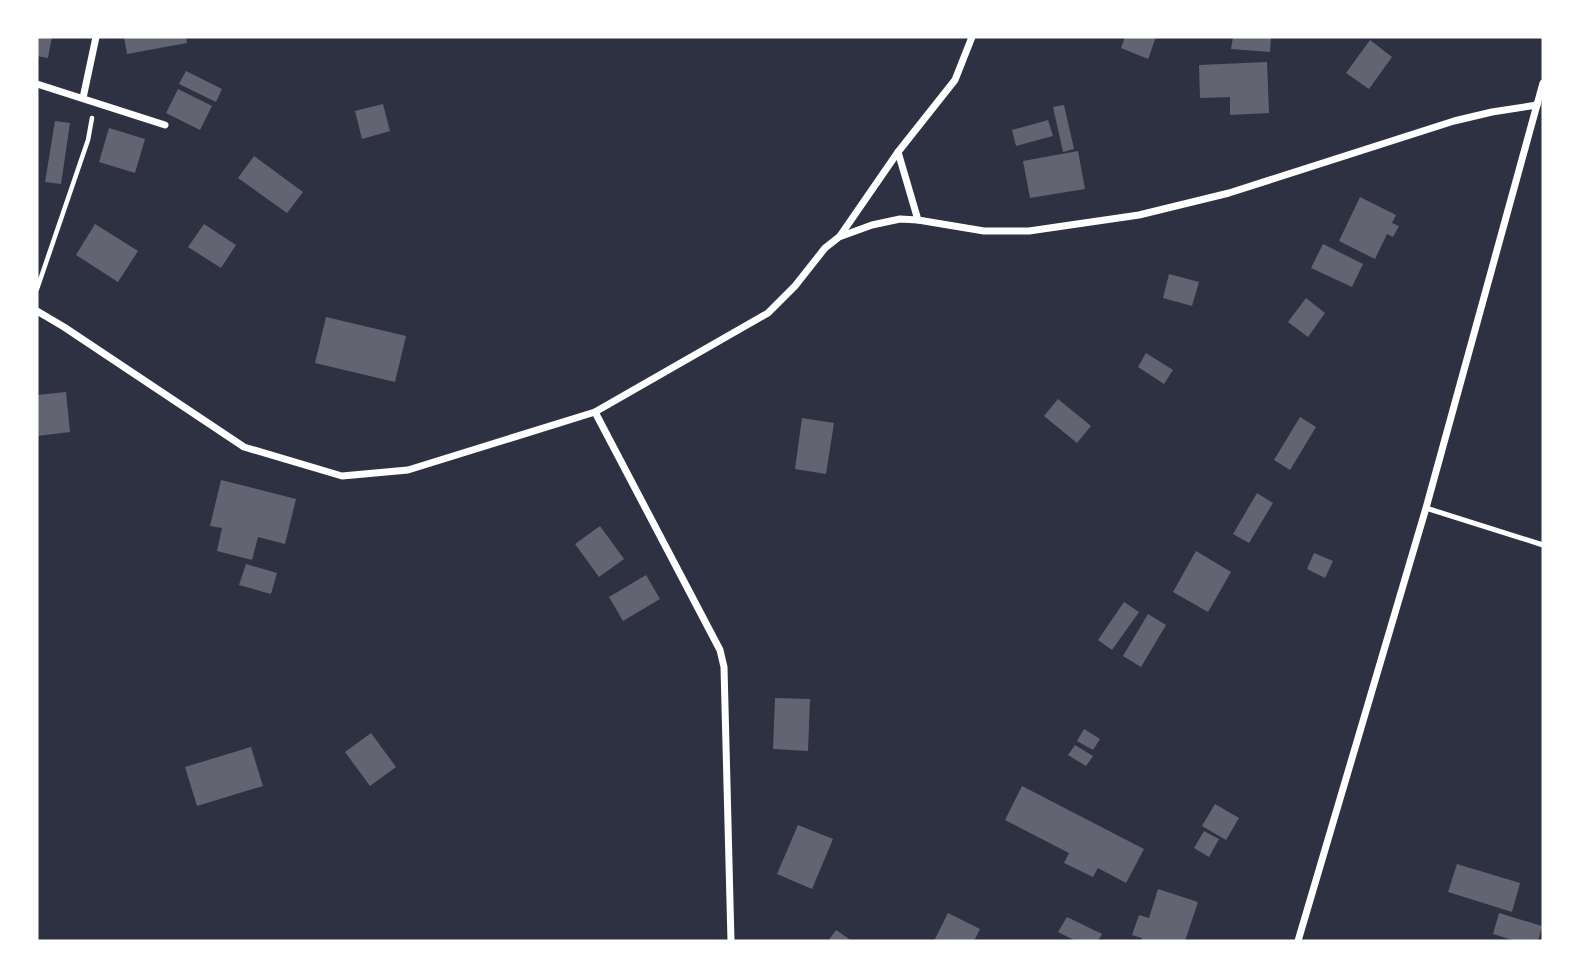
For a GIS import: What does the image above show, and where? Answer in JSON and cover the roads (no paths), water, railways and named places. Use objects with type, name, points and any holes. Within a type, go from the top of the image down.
[{"type":"street","points":[[83,98],[96,37]]},
{"type":"street","points":[[37,311],[244,447],[342,476],[408,470],[594,412],[768,313],[795,286],[825,248],[839,237],[898,152],[955,80],[972,37]]},
{"type":"street","points":[[37,83],[165,124]]},
{"type":"street","points":[[1298,941],[1426,508],[1543,83]]},
{"type":"street","points":[[839,237],[872,225],[900,219],[984,231],[1030,231],[1139,215],[1229,193],[1454,121],[1492,111],[1537,105]]},
{"type":"street","points":[[898,152],[918,220]]},
{"type":"street","points":[[594,412],[720,650],[724,667],[731,941]]},
{"type":"lane","points":[[1426,508],[1543,545]]}]
